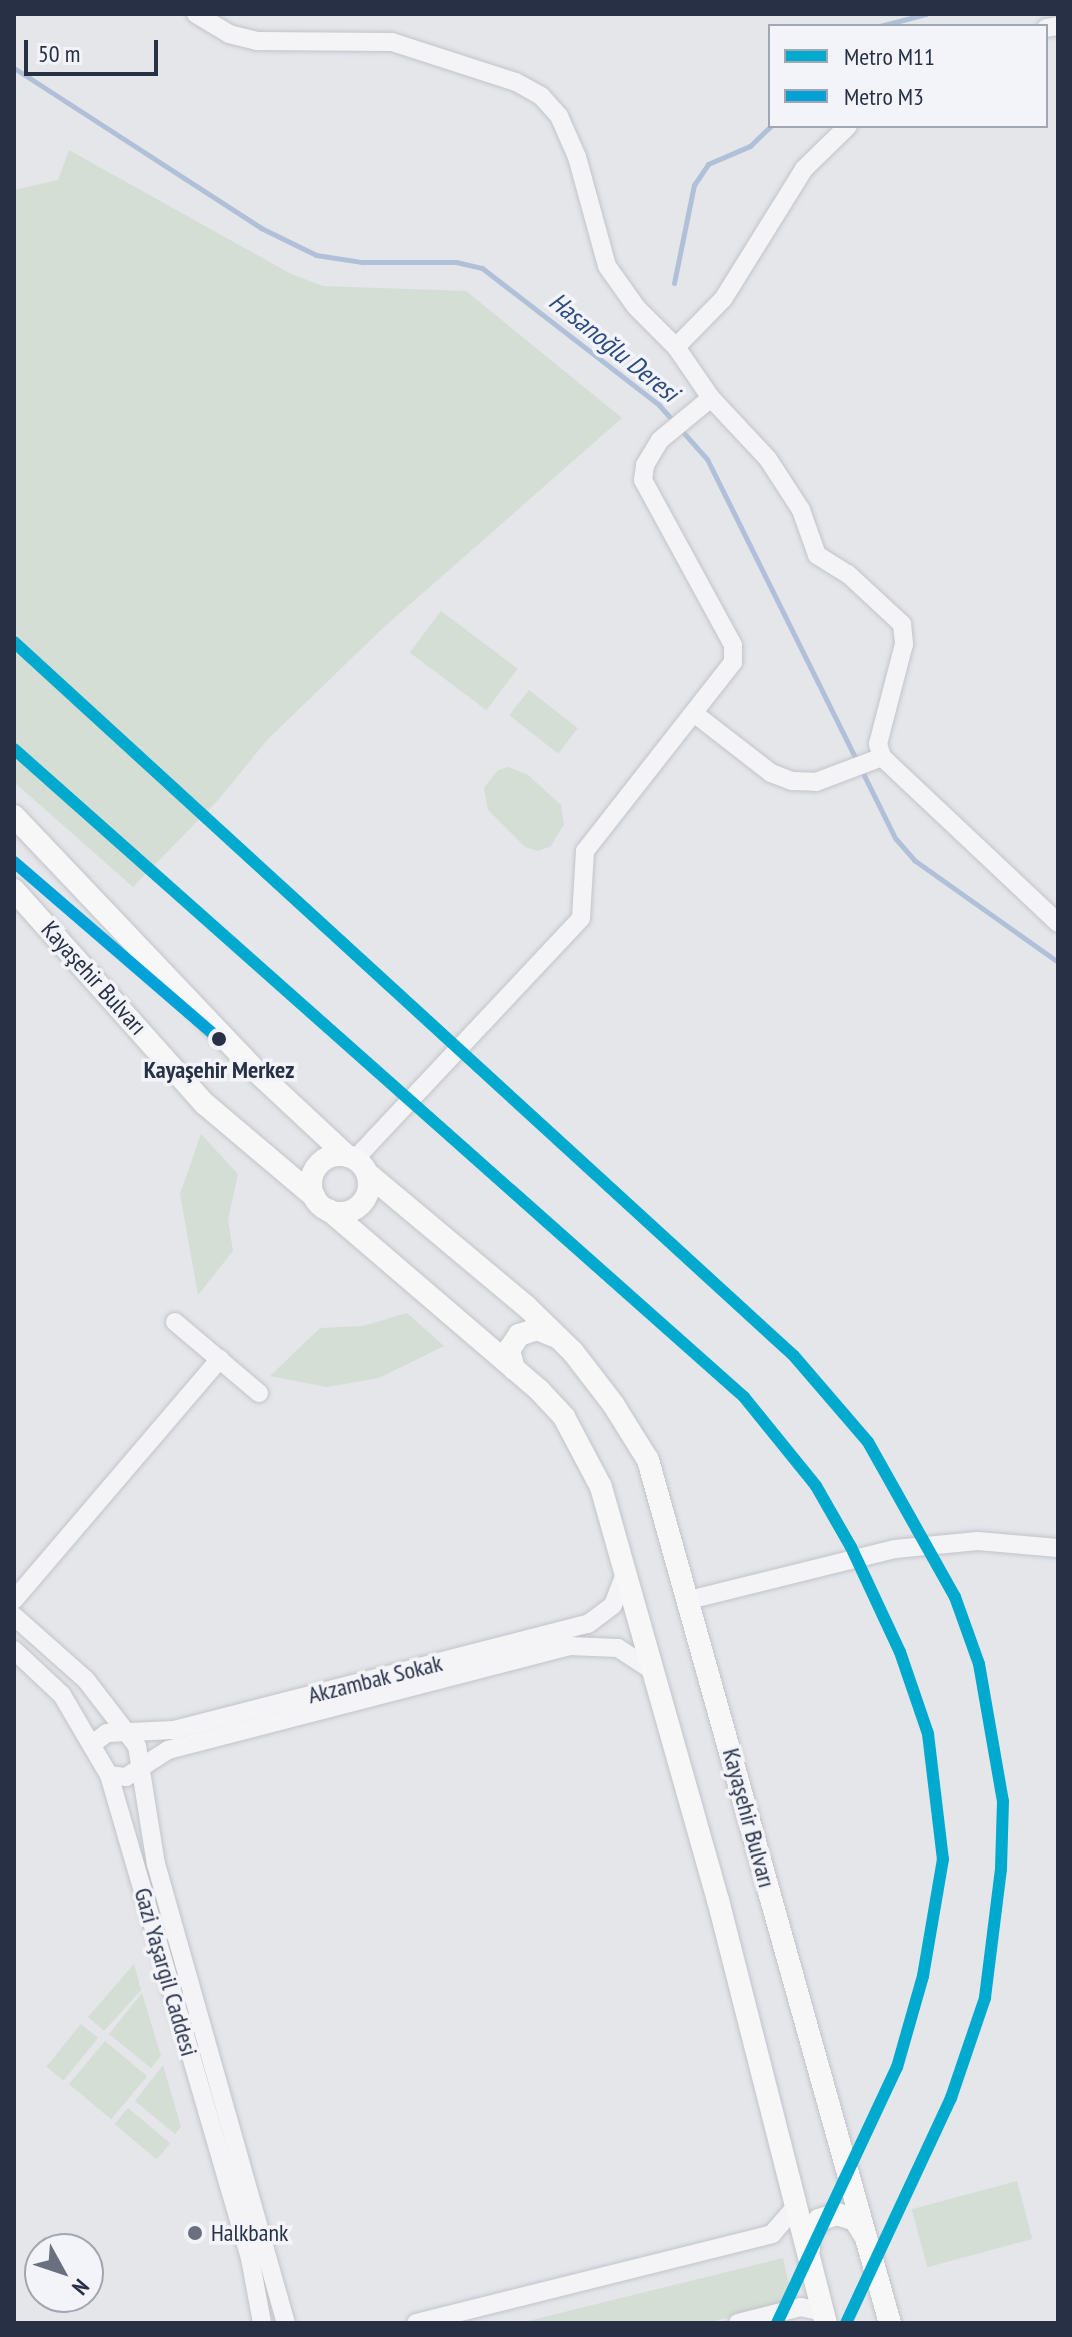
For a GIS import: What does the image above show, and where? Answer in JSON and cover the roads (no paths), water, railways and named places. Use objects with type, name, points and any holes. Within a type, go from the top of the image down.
[{"type":"main road","name":"Kayaşehir Bulvarı","points":[[14,816],[258,1073],[558,1338],[613,1404],[648,1460],[890,2323]]},
{"type":"main road","name":"Kayaşehir Bulvarı","points":[[14,890],[25,912],[205,1104],[514,1369],[564,1417],[584,1450],[627,1568],[718,1900],[825,2317]]},
{"type":"main road","points":[[321,1162],[357,1163],[362,1202],[346,1212],[322,1203],[312,1178],[321,1162]]},
{"type":"main road","points":[[514,1369],[509,1350],[519,1335],[537,1329],[558,1338]]},
{"type":"main road","points":[[809,2256],[808,2236],[813,2228],[819,2220],[837,2214],[855,2220],[866,2237]]},
{"type":"street","points":[[196,14],[229,34],[257,41],[392,42],[516,82],[541,96],[559,116],[577,157],[607,266],[636,307],[676,347],[711,398],[768,459],[801,510],[817,555],[848,574],[902,624],[904,644],[874,761]]},
{"type":"street","points":[[676,347],[738,278],[804,169],[846,128]]},
{"type":"street","points":[[357,1163],[581,918],[585,851],[733,662],[733,645],[643,480],[645,465],[660,440],[711,398]]},
{"type":"street","points":[[695,714],[771,773],[816,782],[874,761]]},
{"type":"street","points":[[874,761],[1058,923]]},
{"type":"street","points":[[175,1322],[259,1393]]},
{"type":"street","points":[[14,1600],[220,1359]]},
{"type":"street","points":[[689,1600],[895,1549],[978,1541],[1058,1548]]},
{"type":"street","name":"Akzambak Sokak","points":[[94,1743],[107,1733],[129,1735],[174,1730],[588,1624],[613,1605],[627,1568]]},
{"type":"street","points":[[14,1616],[86,1680],[129,1735],[140,1766],[156,1864],[228,2151],[286,2323]]},
{"type":"street","points":[[20,1656],[44,1641]]},
{"type":"street","name":"Akzambak Sokak","points":[[109,1775],[126,1777],[168,1750],[569,1646],[618,1648],[653,1671]]},
{"type":"street","name":"Gazi Yaşargil Caddesi","points":[[20,1656],[62,1695],[94,1743],[109,1775],[228,2151],[262,2323]]},
{"type":"street","points":[[416,2323],[772,2234],[795,2208]]},
{"type":"street","points":[[738,2323],[801,2307],[825,2317]]},
{"type":"waterway","points":[[888,24],[926,14]]},
{"type":"waterway","name":"Hasanoğlu Deresi","points":[[14,68],[261,228],[316,255],[362,262],[456,262],[482,268],[659,405],[707,459],[896,839],[914,860],[1058,962]]},
{"type":"waterway","points":[[674,283],[694,185],[708,164],[750,146],[769,128]]},
{"type":"metro line","name":"M11","points":[[14,642],[794,1356],[868,1442],[955,1597],[979,1664],[1003,1801],[1001,1869],[985,1998],[951,2098],[846,2323]]},
{"type":"metro line","name":"M11","points":[[14,749],[744,1397],[816,1486],[851,1547],[900,1652],[928,1734],[943,1859],[923,1976],[897,2067],[777,2323]]},
{"type":"metro line","name":"M3","points":[[14,862],[219,1039]]},
{"type":"place","name":"Kayaşehir Merkez","points":[[219,1039]]},
{"type":"place","name":"Halkbank","points":[[195,2233]]}]
